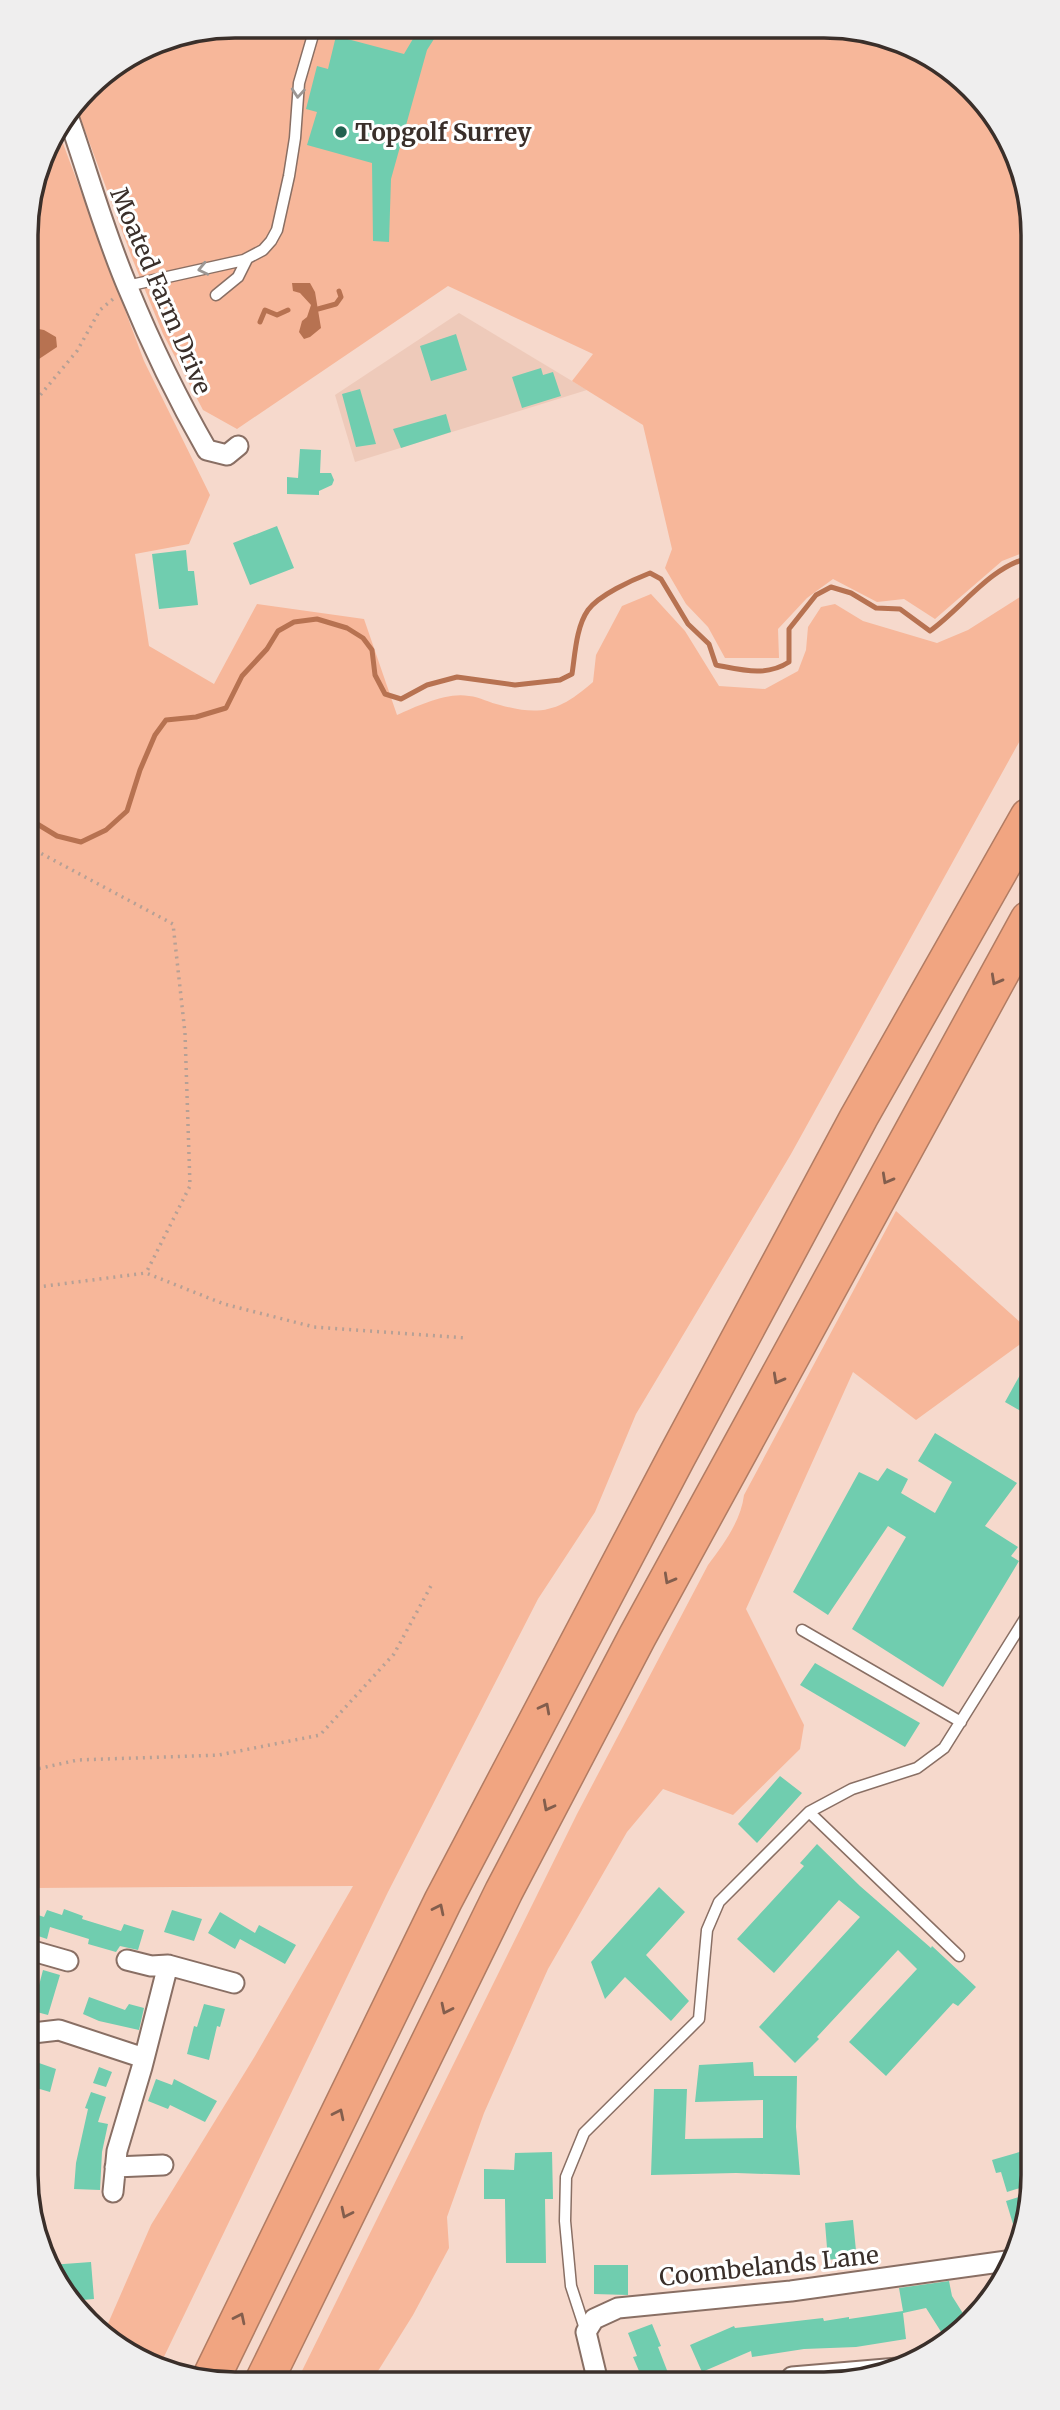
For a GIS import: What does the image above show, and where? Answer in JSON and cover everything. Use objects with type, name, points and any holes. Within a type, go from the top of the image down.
[{"type":"highway","points":[[215,2370],[450,1889],[859,1117],[1021,831]]},
{"type":"highway","points":[[268,2372],[516,1867],[637,1637],[1021,935]]},
{"type":"street","name":"Moated Farm Drive","points":[[71,127],[127,286],[173,390],[207,450],[227,455],[238,446]]},
{"type":"street","points":[[39,1953],[68,1961]]},
{"type":"street","points":[[127,1960],[151,1966],[168,1965],[234,1983]]},
{"type":"street","points":[[113,2192],[117,2151],[168,1965]]},
{"type":"street","points":[[39,2032],[59,2030],[144,2058]]},
{"type":"street","points":[[115,2167],[163,2165]]},
{"type":"street","name":"Coombelands Lane","points":[[586,2332],[594,2319],[618,2308],[791,2291],[1001,2262]]},
{"type":"street","points":[[586,2332],[596,2372]]},
{"type":"lane","points":[[127,286],[247,259],[263,250],[277,230],[295,138],[299,83],[312,39]]},
{"type":"lane","points":[[216,295],[239,277],[247,259]]},
{"type":"lane","points":[[586,2332],[571,2286],[565,2221],[566,2177],[584,2133],[699,2019],[707,1930],[719,1902],[809,1812],[852,1789],[917,1768],[944,1748],[1021,1625]]},
{"type":"lane","points":[[802,1630],[961,1722]]},
{"type":"lane","points":[[809,1812],[959,1956]]},
{"type":"path","points":[[39,397],[77,351],[100,310],[127,286]]},
{"type":"path","points":[[39,852],[173,924],[185,1033],[190,1185],[146,1273]]},
{"type":"path","points":[[39,1287],[146,1273],[224,1304],[314,1327],[466,1338]]},
{"type":"path","points":[[39,1768],[78,1760],[219,1755],[320,1735],[394,1654],[432,1584]]},
{"type":"shaded area","name":"Topgolf Surrey","points":[[222,39],[838,39],[888,49],[923,65],[945,79],[964,96],[981,115],[995,137],[1015,184],[1021,235],[1021,554],[1002,561],[935,619],[904,599],[877,602],[833,579],[807,598],[778,629],[779,658],[725,658],[708,627],[686,604],[665,568],[672,549],[643,425],[572,381],[593,354],[448,286],[237,429],[203,410],[163,334],[80,116],[115,79],[137,65],[160,53],[197,42]]},
{"type":"shaded area","points":[[62,142],[144,361],[210,495],[189,544],[135,554],[149,646],[214,684],[257,604],[364,619],[397,715],[432,701],[460,695],[515,709],[539,710],[561,705],[593,682],[596,655],[622,606],[651,594],[685,631],[719,686],[765,689],[798,671],[806,650],[808,627],[821,607],[835,604],[863,621],[937,643],[968,630],[1021,596],[1021,739],[791,1154],[636,1414],[595,1512],[538,1599],[388,1892],[164,2358],[148,2351],[107,2325],[151,2225],[255,2056],[353,1886],[39,1888],[39,222],[45,184]]},
{"type":"shaded area","points":[[292,283],[310,283],[315,292],[321,328],[304,339],[299,332],[311,305],[300,293],[293,291]]},
{"type":"shaded area","points":[[459,313],[587,390],[355,462],[335,395]]},
{"type":"shaded area","points":[[39,329],[56,337],[57,347],[39,359]]},
{"type":"shaded area","points":[[896,1211],[1021,1323],[1021,1344],[916,1420],[853,1372],[746,1609],[804,1725],[800,1749],[733,1815],[663,1789],[627,1832],[548,1969],[484,2113],[447,2217],[449,2248],[413,2315],[377,2372],[301,2372],[577,1814],[708,1565],[735,1523],[744,1495]]},
{"type":"building","name":"Topgolf Surrey","points":[[335,39],[347,39],[404,54],[413,39],[434,39],[427,50],[391,179],[389,242],[373,241],[372,163],[307,145],[317,112],[306,109],[317,66],[328,69]]},
{"type":"building","points":[[456,334],[467,370],[431,381],[420,346]]},
{"type":"building","points":[[541,368],[543,375],[553,372],[561,396],[522,408],[512,377]]},
{"type":"building","points":[[360,389],[376,444],[356,447],[342,394]]},
{"type":"building","points":[[446,414],[451,432],[401,448],[393,429]]},
{"type":"building","points":[[300,449],[321,450],[320,473],[331,473],[334,480],[332,485],[319,491],[319,495],[287,494],[287,477],[298,478]]},
{"type":"building","points":[[277,526],[294,568],[250,585],[233,543]]},
{"type":"building","points":[[186,550],[188,571],[194,571],[198,605],[159,609],[152,554]]},
{"type":"building","points":[[1021,1373],[1021,1411],[1005,1402]]},
{"type":"building","points":[[935,1433],[1017,1483],[985,1526],[1018,1547],[1011,1556],[1019,1561],[943,1687],[852,1629],[906,1537],[888,1526],[828,1615],[793,1592],[859,1472],[878,1481],[887,1468],[908,1479],[901,1493],[935,1513],[952,1482],[918,1461]]},
{"type":"building","points":[[815,1663],[920,1723],[905,1747],[800,1685]]},
{"type":"building","points":[[780,1776],[802,1793],[757,1843],[738,1824]]},
{"type":"building","points":[[817,1844],[860,1886],[976,1987],[958,2006],[953,2003],[886,2076],[849,2042],[917,1969],[898,1950],[795,2063],[759,2027],[860,1917],[839,1900],[774,1973],[737,1939],[804,1866],[800,1863]]},
{"type":"building","points":[[659,1887],[685,1912],[646,1955],[689,2001],[671,2021],[625,1977],[605,1999],[591,1962]]},
{"type":"building","points":[[64,1909],[83,1916],[82,1919],[121,1931],[124,1924],[144,1930],[138,1950],[120,1946],[116,1952],[88,1944],[89,1939],[50,1927],[47,1939],[39,1936],[39,1915],[44,1917],[47,1910],[62,1915]]},
{"type":"building","points":[[172,1910],[202,1919],[194,1941],[164,1932]]},
{"type":"building","points":[[220,1912],[255,1933],[259,1925],[296,1945],[285,1964],[240,1939],[235,1949],[208,1933]]},
{"type":"building","points":[[43,1970],[60,1975],[48,2015],[39,2013],[39,1985]]},
{"type":"building","points":[[89,1997],[125,2010],[129,2004],[144,2008],[139,2030],[99,2021],[83,2014]]},
{"type":"building","points":[[204,2004],[225,2009],[220,2027],[217,2026],[209,2060],[187,2054],[194,2026],[197,2027]]},
{"type":"building","points":[[753,2062],[754,2076],[797,2076],[796,2127],[800,2175],[651,2175],[654,2089],[687,2089],[685,2139],[763,2138],[763,2100],[695,2102],[699,2065]]},
{"type":"building","points":[[39,2063],[56,2069],[50,2092],[39,2089]]},
{"type":"building","points":[[99,2067],[112,2072],[106,2087],[93,2083]]},
{"type":"building","points":[[156,2079],[172,2085],[174,2079],[217,2101],[205,2122],[170,2105],[168,2109],[148,2101]]},
{"type":"building","points":[[91,2092],[106,2097],[98,2122],[108,2124],[102,2152],[100,2190],[74,2189],[76,2163],[88,2109],[85,2108]]},
{"type":"building","points":[[552,2152],[553,2199],[545,2199],[546,2263],[506,2263],[505,2199],[484,2199],[484,2169],[514,2170],[515,2153]]},
{"type":"building","points":[[1021,2152],[1021,2188],[1007,2192],[1001,2172],[996,2173],[992,2160]]},
{"type":"building","points":[[1020,2197],[1016,2223],[1013,2224],[1006,2201]]},
{"type":"building","points":[[853,2220],[857,2261],[841,2262],[841,2258],[828,2260],[825,2223]]},
{"type":"building","points":[[91,2262],[94,2299],[83,2300],[60,2264]]},
{"type":"building","points":[[594,2265],[628,2265],[628,2295],[594,2294]]},
{"type":"building","points":[[949,2281],[952,2296],[964,2314],[942,2333],[926,2308],[903,2313],[906,2339],[856,2347],[804,2349],[752,2357],[751,2351],[702,2372],[690,2345],[734,2326],[823,2318],[824,2321],[849,2319],[903,2311],[899,2288]]},
{"type":"building","points":[[652,2324],[668,2372],[639,2372],[633,2357],[637,2356],[628,2333]]},
{"type":"waterway","points":[[318,309],[336,304],[341,297],[339,291]]},
{"type":"waterway","points":[[260,322],[265,310],[277,315],[288,310]]},
{"type":"waterway","points":[[39,825],[57,836],[81,842],[106,830],[127,811],[140,770],[155,735],[166,720],[196,717],[226,708],[242,676],[267,649],[278,631],[294,622],[317,619],[347,628],[363,638],[372,650],[375,675],[385,694],[401,699],[427,685],[457,677],[515,685],[560,680],[572,674],[578,633],[593,604],[625,584],[650,573],[661,579],[688,624],[709,644],[716,665],[763,671],[789,662],[789,629],[816,595],[831,587],[851,593],[876,608],[900,609],[930,631],[988,579],[1021,560]]},
{"type":"place","name":"Topgolf Surrey","points":[[341,132]]}]
